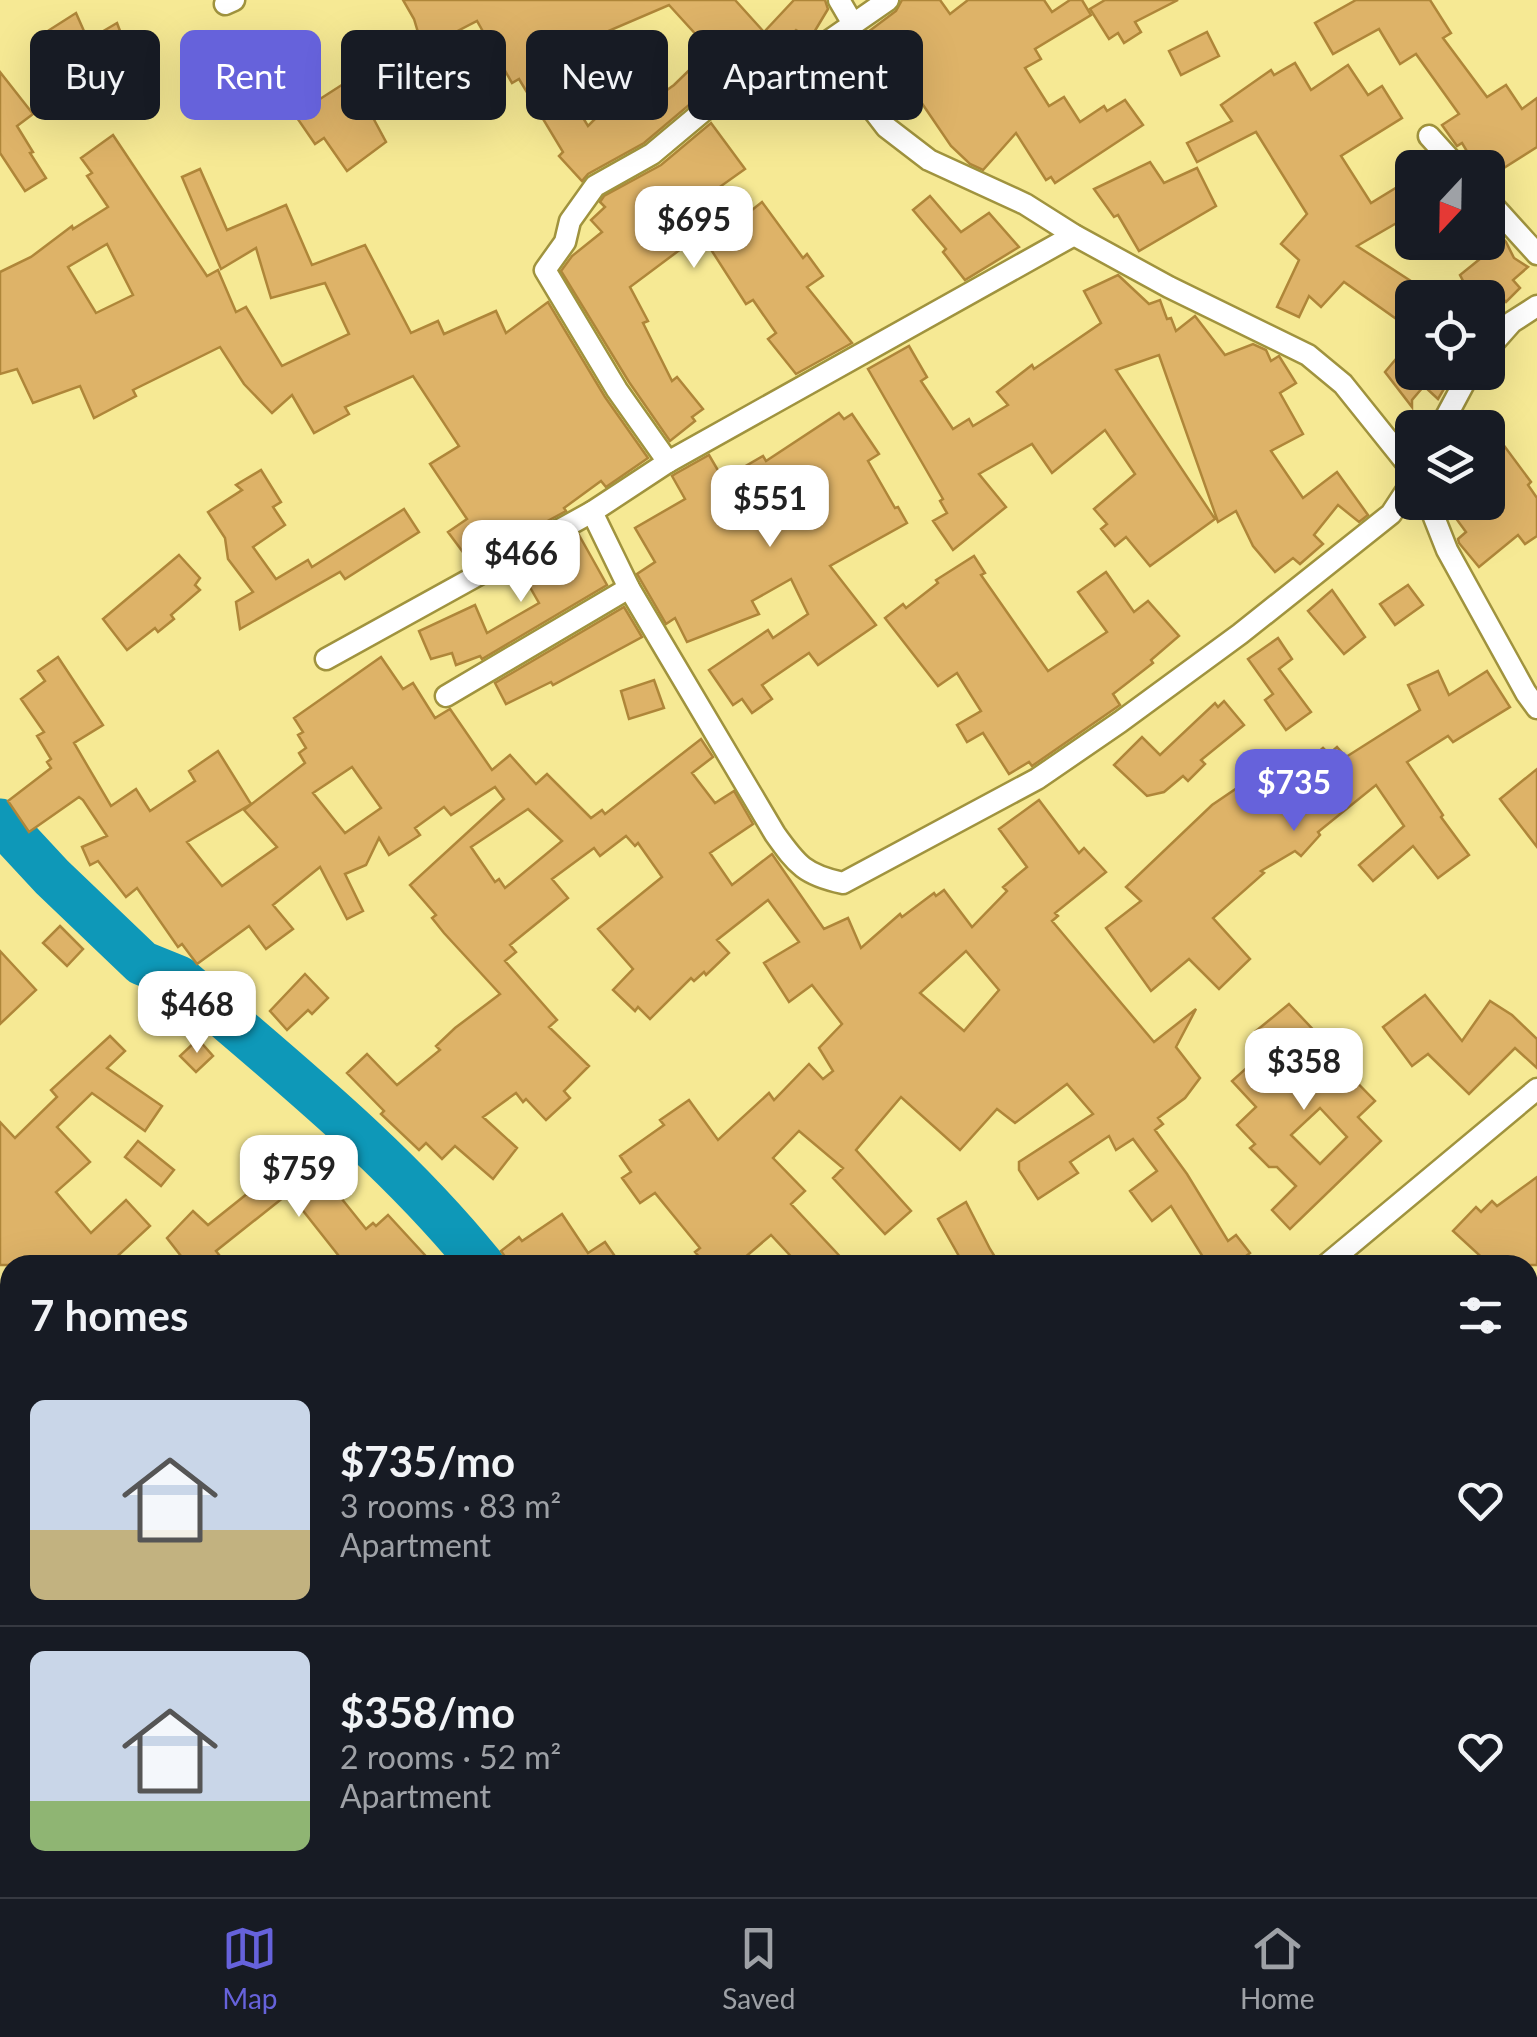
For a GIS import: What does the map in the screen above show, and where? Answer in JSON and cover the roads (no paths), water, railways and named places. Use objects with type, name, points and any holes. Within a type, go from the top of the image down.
[{"type":"street","points":[[840,0],[853,24]]},
{"type":"street","points":[[845,30],[888,0]]},
{"type":"street","points":[[668,462],[616,390],[545,270],[565,242],[570,221],[595,186],[652,154],[693,120]]},
{"type":"street","points":[[881,120],[929,160],[1025,204],[1074,235],[1308,354],[1343,384],[1395,449]]},
{"type":"street","points":[[1429,136],[1442,150]]},
{"type":"street","points":[[1505,219],[1537,254]]},
{"type":"street","points":[[326,659],[592,512],[668,462],[1074,235]]},
{"type":"street","points":[[1505,330],[1537,306]]},
{"type":"street","points":[[592,512],[630,588],[775,834],[798,866],[820,878],[843,882],[1037,779],[1240,634],[1395,508]]},
{"type":"street","points":[[1435,520],[1447,550],[1537,708]]},
{"type":"street","points":[[446,696],[630,588]]},
{"type":"street","points":[[1338,1255],[1537,1089]]},
{"type":"waterway","points":[[0,821],[142,963],[179,978],[337,1115],[412,1187],[474,1255]]}]
